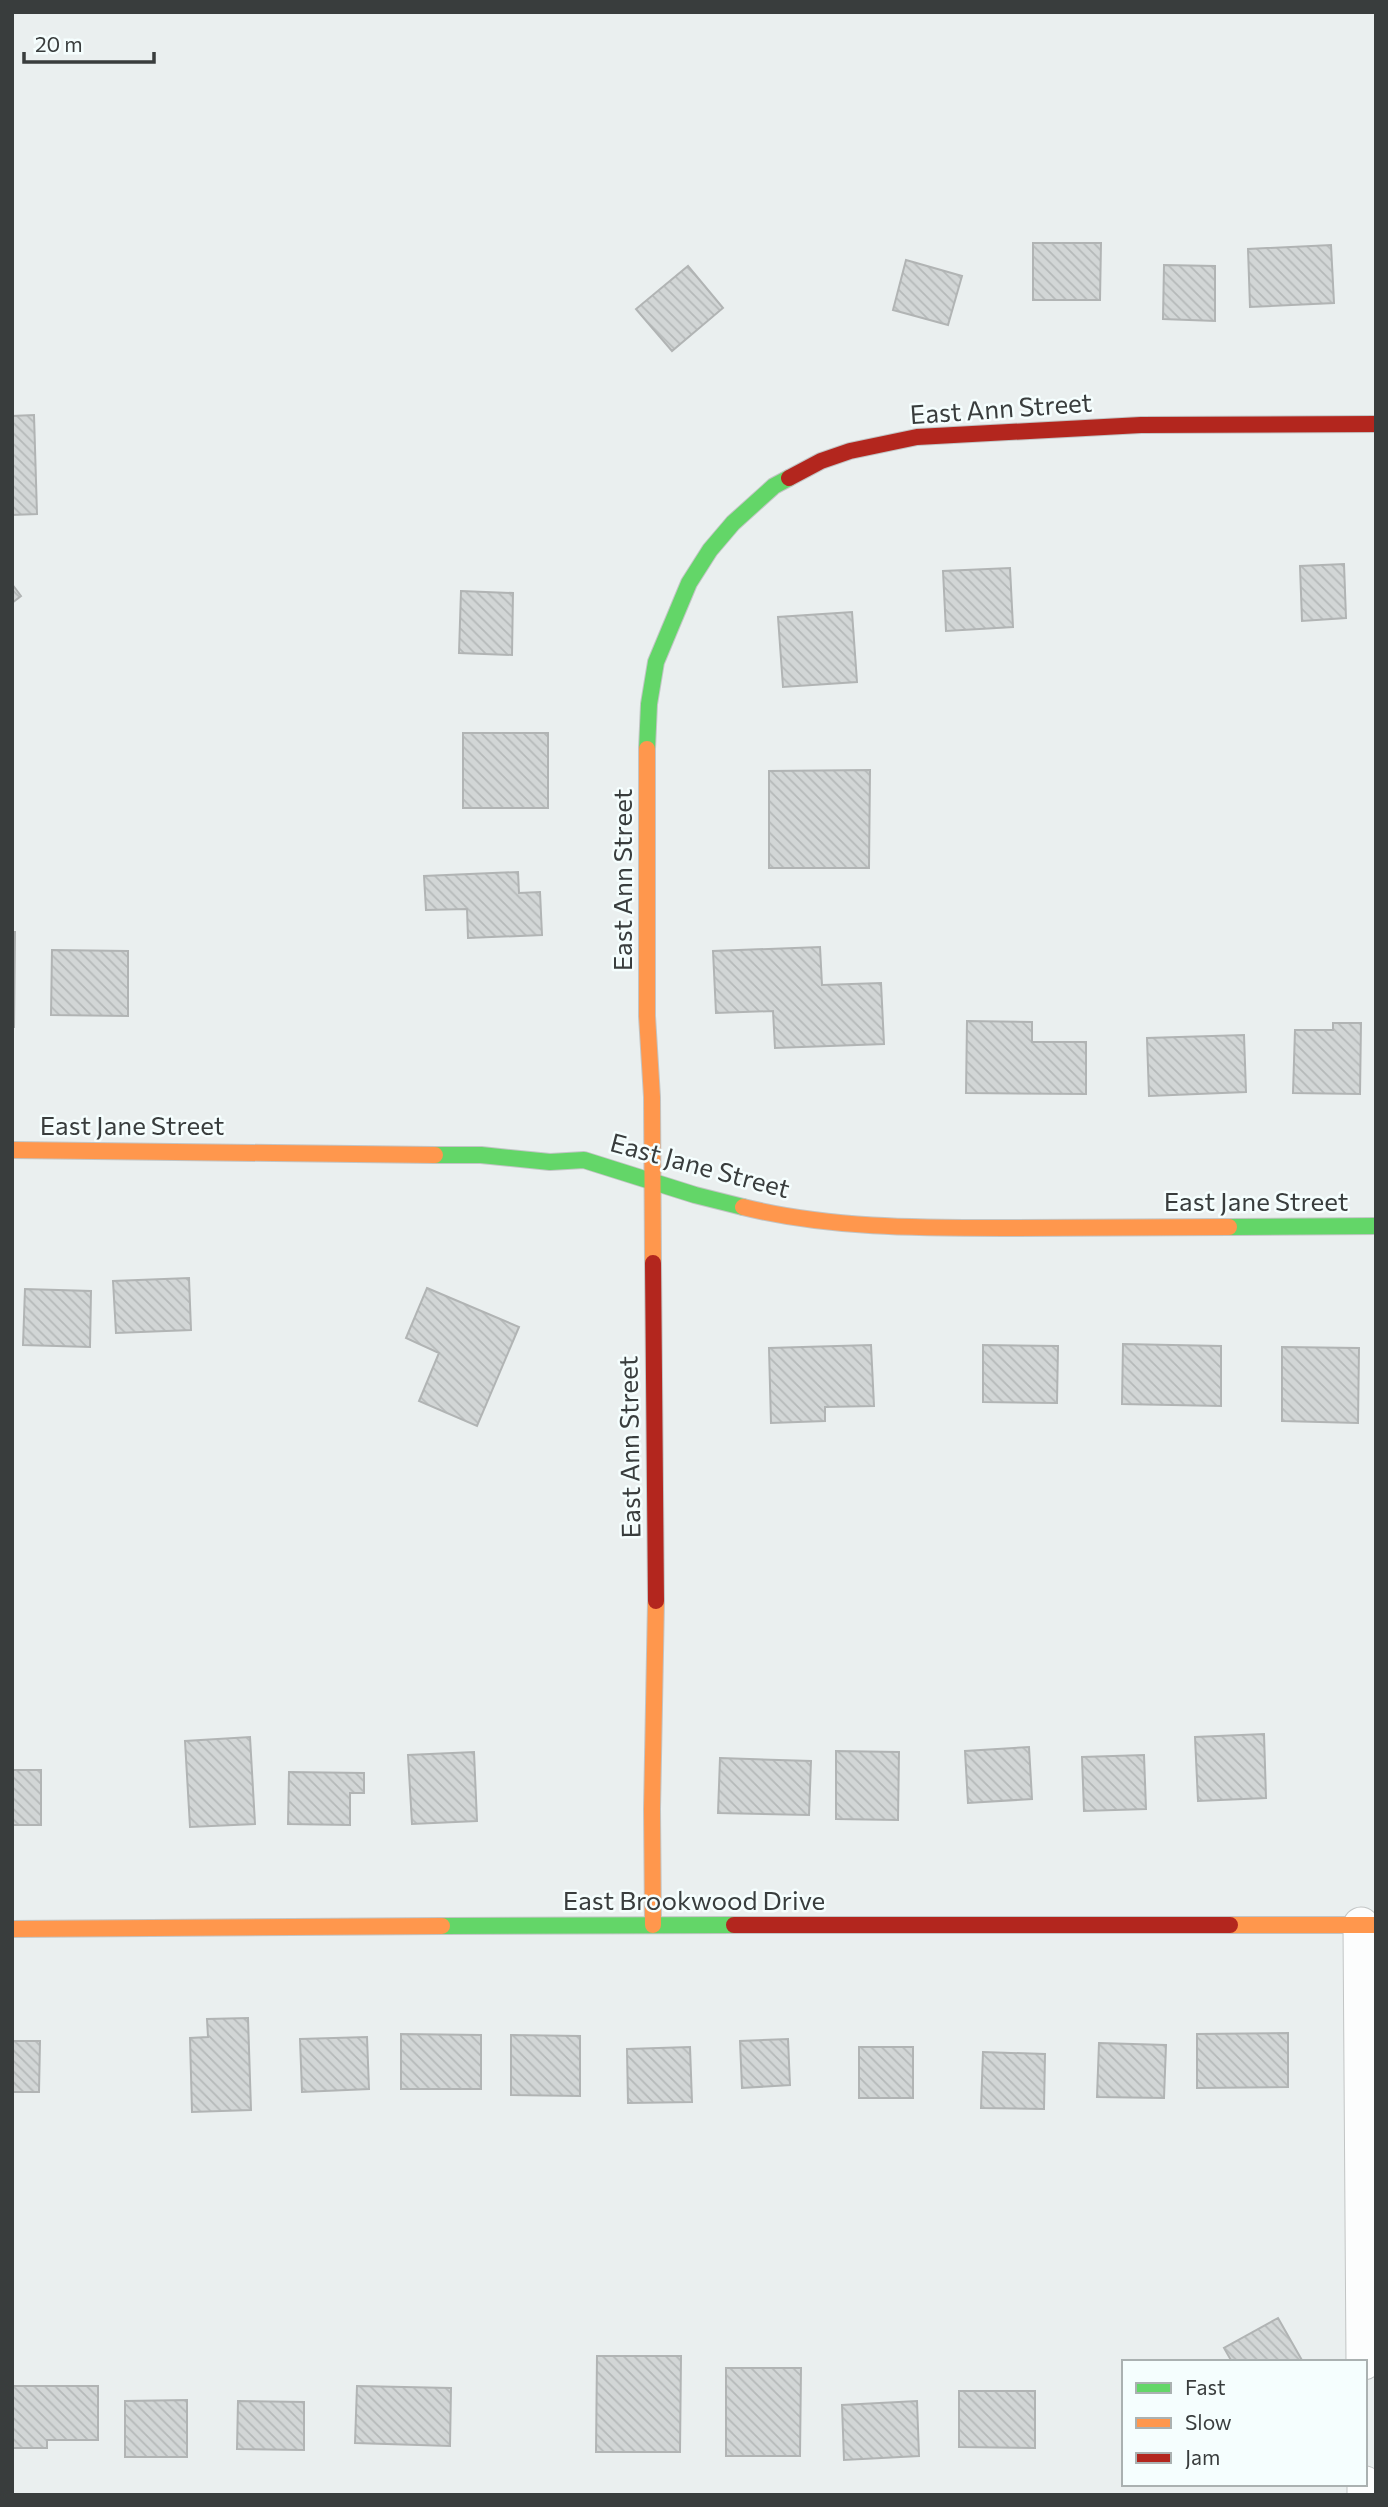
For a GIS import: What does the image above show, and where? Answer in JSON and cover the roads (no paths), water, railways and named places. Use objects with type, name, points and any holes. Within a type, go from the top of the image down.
[{"type":"street","name":"East Ann Street","points":[[653,1925],[656,1577],[652,1097],[647,1016],[647,750],[649,704],[656,662],[689,583],[710,550],[733,523],[774,486],[821,461],[850,451],[917,437],[1141,425],[1376,424]]},
{"type":"street","name":"East Jane Street","points":[[12,1150],[453,1155],[550,1162],[584,1160],[695,1195],[766,1213],[923,1228],[1376,1226]]},
{"type":"street","name":"East Brookwood Drive","points":[[12,1929],[653,1925],[1369,1925]]},
{"type":"street","points":[[1364,2360],[1369,1925]]}]
